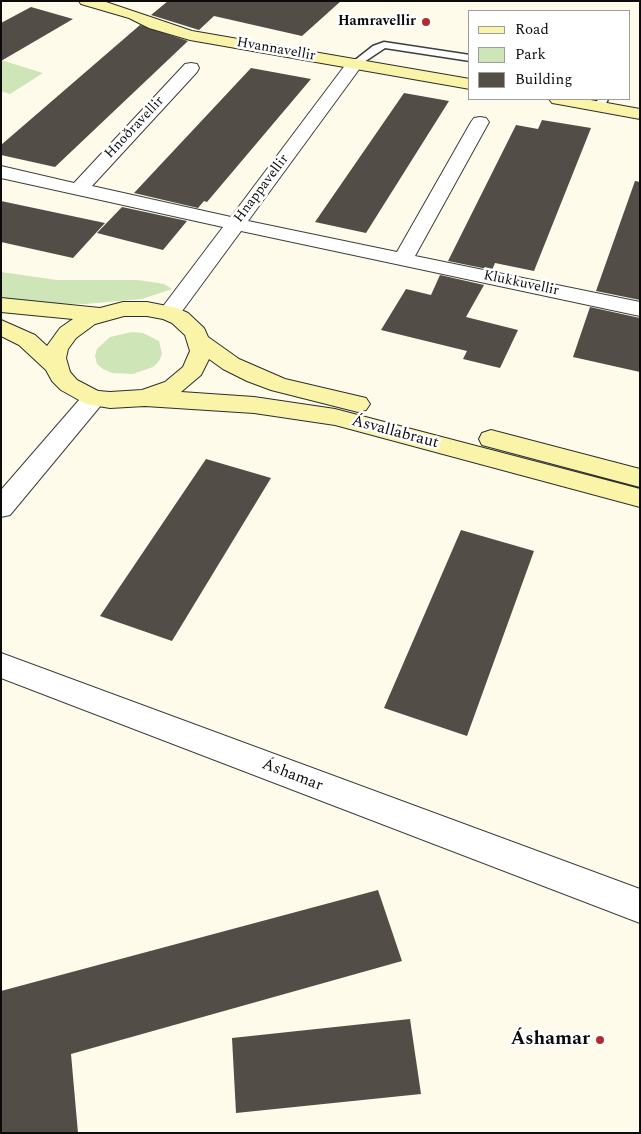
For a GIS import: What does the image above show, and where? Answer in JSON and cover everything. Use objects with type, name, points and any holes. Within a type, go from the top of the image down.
[{"type":"main road","name":"Hvannavellir","points":[[86,1],[134,15],[156,25],[190,35],[468,84]]},
{"type":"main road","points":[[572,100],[601,102],[640,114]]},
{"type":"main road","points":[[1,306],[99,314],[135,308],[168,313],[189,325],[196,333],[201,351],[198,361],[184,379],[173,387],[145,398],[128,400],[94,398],[69,385],[60,376],[56,367],[27,340],[1,327]]},
{"type":"main road","points":[[56,367],[57,349],[65,337],[77,326],[99,314]]},
{"type":"main road","name":"Ásvallabraut","points":[[200,342],[231,364],[254,376],[279,385],[640,478]]},
{"type":"main road","name":"Ásvallabraut","points":[[145,398],[254,405],[335,417],[640,498]]},
{"type":"street","name":"Hnappavellir","points":[[168,313],[195,281],[355,64]]},
{"type":"street","name":"Hnoðravellir","points":[[79,189],[191,68]]},
{"type":"street","points":[[403,259],[480,122]]},
{"type":"street","points":[[1,172],[236,224]]},
{"type":"street","name":"Klukkuvellir","points":[[236,224],[640,309]]},
{"type":"street","points":[[1,508],[94,398]]},
{"type":"street","name":"Áshamar","points":[[1,665],[640,906]]},
{"type":"lane","points":[[355,64],[376,48],[384,45],[468,58]]},
{"type":"green space","points":[[1,60],[43,73],[10,94],[1,91]]},
{"type":"green space","points":[[1,272],[57,280],[138,280],[164,284],[172,289],[142,299],[85,304],[29,303],[1,299]]},
{"type":"green space","points":[[132,332],[143,333],[159,341],[162,354],[159,361],[153,367],[133,374],[112,373],[97,364],[95,356],[97,349],[110,337]]},
{"type":"building","points":[[168,1],[341,1],[302,36],[214,16],[199,30],[151,15]]},
{"type":"building","points":[[31,7],[73,19],[1,61],[1,23]]},
{"type":"building","points":[[140,25],[188,41],[55,167],[1,155],[1,145]]},
{"type":"building","points":[[251,68],[311,79],[207,202],[204,201],[198,208],[134,193]]},
{"type":"building","points":[[404,93],[449,101],[366,233],[315,222]]},
{"type":"building","points":[[542,120],[591,128],[534,271],[495,263],[492,270],[448,261],[516,125],[538,129]]},
{"type":"building","points":[[635,181],[640,182],[640,300],[596,291]]},
{"type":"building","points":[[1,201],[105,223],[73,258],[1,242]]},
{"type":"building","points":[[122,207],[187,221],[163,250],[97,233]]},
{"type":"building","points":[[440,275],[484,285],[466,317],[518,330],[500,368],[463,359],[467,351],[381,330],[406,289],[431,295]]},
{"type":"building","points":[[590,307],[640,318],[640,372],[573,357]]},
{"type":"building","points":[[206,459],[271,478],[172,641],[100,616]]},
{"type":"building","points":[[461,530],[534,551],[467,736],[384,708]]},
{"type":"building","points":[[378,890],[402,961],[71,1054],[78,1133],[1,1133],[1,991]]},
{"type":"building","points":[[410,1019],[421,1094],[236,1113],[232,1038]]},
{"type":"place","name":"Hamravellir","points":[[426,22]]},
{"type":"place","name":"Áshamar","points":[[600,1040]]}]
